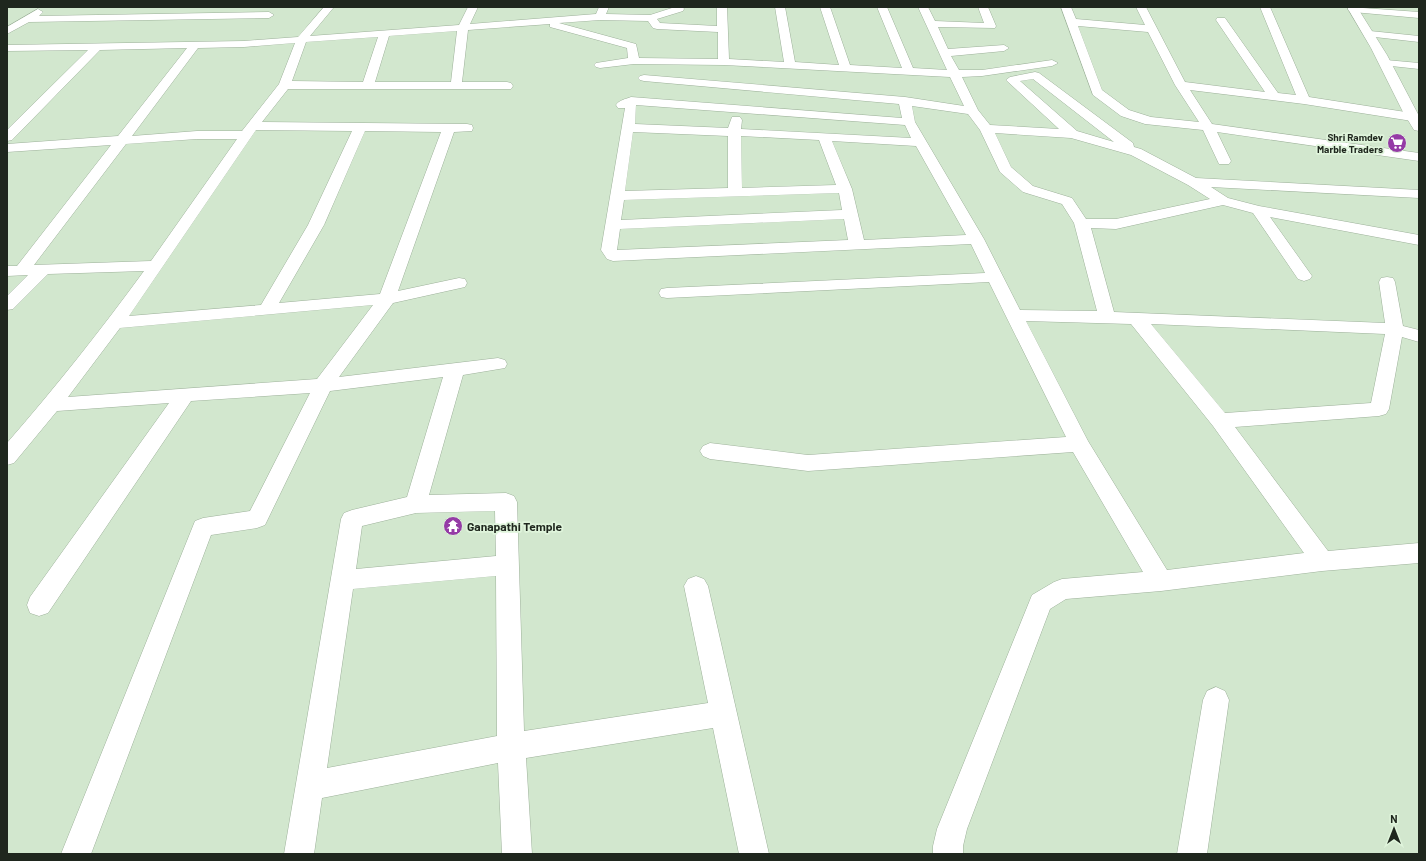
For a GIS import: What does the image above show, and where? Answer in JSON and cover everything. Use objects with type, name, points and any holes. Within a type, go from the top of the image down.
[{"type":"street","points":[[7,31],[48,7]]},
{"type":"street","points":[[103,18],[120,7]]},
{"type":"street","points":[[196,16],[204,7]]},
{"type":"street","points":[[7,457],[51,405],[115,323],[249,130],[286,85],[302,39],[329,7]]},
{"type":"street","points":[[456,86],[463,27],[473,7]]},
{"type":"street","points":[[529,22],[553,13],[556,7]]},
{"type":"street","points":[[722,7],[724,62]]},
{"type":"street","points":[[780,7],[790,66]]},
{"type":"street","points":[[825,7],[846,69]]},
{"type":"street","points":[[882,7],[908,72]]},
{"type":"street","points":[[923,7],[972,111],[986,129],[1005,169],[1028,189],[1067,201],[1082,223],[1107,318]]},
{"type":"street","points":[[930,24],[991,26],[983,7]]},
{"type":"street","points":[[1066,7],[1097,92],[1124,113],[1149,121],[1208,127],[1419,157]]},
{"type":"street","points":[[1141,7],[1181,85],[1208,127],[1224,161]]},
{"type":"street","points":[[1265,7],[1304,100]]},
{"type":"street","points":[[1352,8],[1370,34],[1415,122]]},
{"type":"street","points":[[1352,8],[1419,16]]},
{"type":"street","points":[[7,48],[244,44],[529,22],[602,12],[651,18],[679,10]]},
{"type":"street","points":[[27,19],[196,16],[272,11]]},
{"type":"street","points":[[244,44],[272,11]]},
{"type":"street","points":[[651,18],[657,26],[724,29]]},
{"type":"street","points":[[1221,20],[1274,96]]},
{"type":"street","points":[[529,22],[632,46],[634,61]]},
{"type":"street","points":[[1072,22],[1152,29]]},
{"type":"street","points":[[368,86],[385,33]]},
{"type":"street","points":[[1370,34],[1419,39]]},
{"type":"street","points":[[15,270],[196,45]]},
{"type":"street","points":[[7,137],[97,46]]},
{"type":"street","points":[[7,59],[20,48]]},
{"type":"street","points":[[944,53],[1004,48]]},
{"type":"street","points":[[600,65],[634,61],[724,62],[908,72],[956,78],[1012,80],[1035,75],[1136,152],[1193,182],[1223,201],[1258,210],[1419,240]]},
{"type":"street","points":[[956,78],[1052,63]]},
{"type":"street","points":[[1386,63],[1419,66]]},
{"type":"street","points":[[735,192],[734,132],[738,108],[753,64]]},
{"type":"street","points":[[644,78],[905,101],[972,111]]},
{"type":"street","points":[[1012,80],[1072,134]]},
{"type":"street","points":[[286,85],[507,86]]},
{"type":"street","points":[[1181,85],[1304,100],[1415,122]]},
{"type":"street","points":[[909,122],[631,101],[627,106],[628,128],[610,250],[613,256],[976,239]]},
{"type":"street","points":[[905,101],[909,122],[996,277],[1078,444],[1161,581]]},
{"type":"street","points":[[267,308],[316,225],[360,128]]},
{"type":"street","points":[[7,148],[249,130],[458,128],[387,299],[323,385],[257,519],[203,527],[76,854]]},
{"type":"street","points":[[628,128],[921,142]]},
{"type":"street","points":[[986,129],[1072,134],[1136,152]]},
{"type":"street","points":[[824,137],[845,189],[858,245]]},
{"type":"street","points":[[1193,182],[1419,194]]},
{"type":"street","points":[[617,196],[845,189]]},
{"type":"street","points":[[1082,223],[1116,224],[1223,201]]},
{"type":"street","points":[[1258,210],[1304,276]]},
{"type":"street","points":[[613,224],[851,214]]},
{"type":"street","points":[[15,270],[156,266]]},
{"type":"street","points":[[7,305],[44,269]]},
{"type":"street","points":[[666,293],[996,277]]},
{"type":"street","points":[[1220,420],[1379,409],[1395,329],[1387,282]]},
{"type":"street","points":[[115,323],[267,308],[387,299],[459,283]]},
{"type":"street","points":[[1015,316],[1395,329],[1419,336]]},
{"type":"street","points":[[1137,319],[1220,420],[1322,561]]},
{"type":"street","points":[[51,405],[323,385],[498,364]]},
{"type":"street","points":[[416,504],[455,369]]},
{"type":"street","points":[[39,605],[185,395]]},
{"type":"street","points":[[710,451],[808,463],[1078,444]]},
{"type":"street","points":[[299,854],[352,519],[416,504],[506,502],[511,747],[517,854]]},
{"type":"street","points":[[948,854],[948,846],[952,829],[1040,602],[1062,589],[1161,581],[1322,561],[1419,553]]},
{"type":"street","points":[[343,580],[508,566]]},
{"type":"street","points":[[696,586],[722,714],[754,854]]},
{"type":"street","points":[[1192,854],[1216,700]]},
{"type":"street","points":[[309,786],[511,747],[722,714]]},
{"type":"place","name":"Shri Ramdev Marble Traders","points":[[1397,143]]},
{"type":"place","name":"Ganapathi Temple","points":[[453,526]]}]
